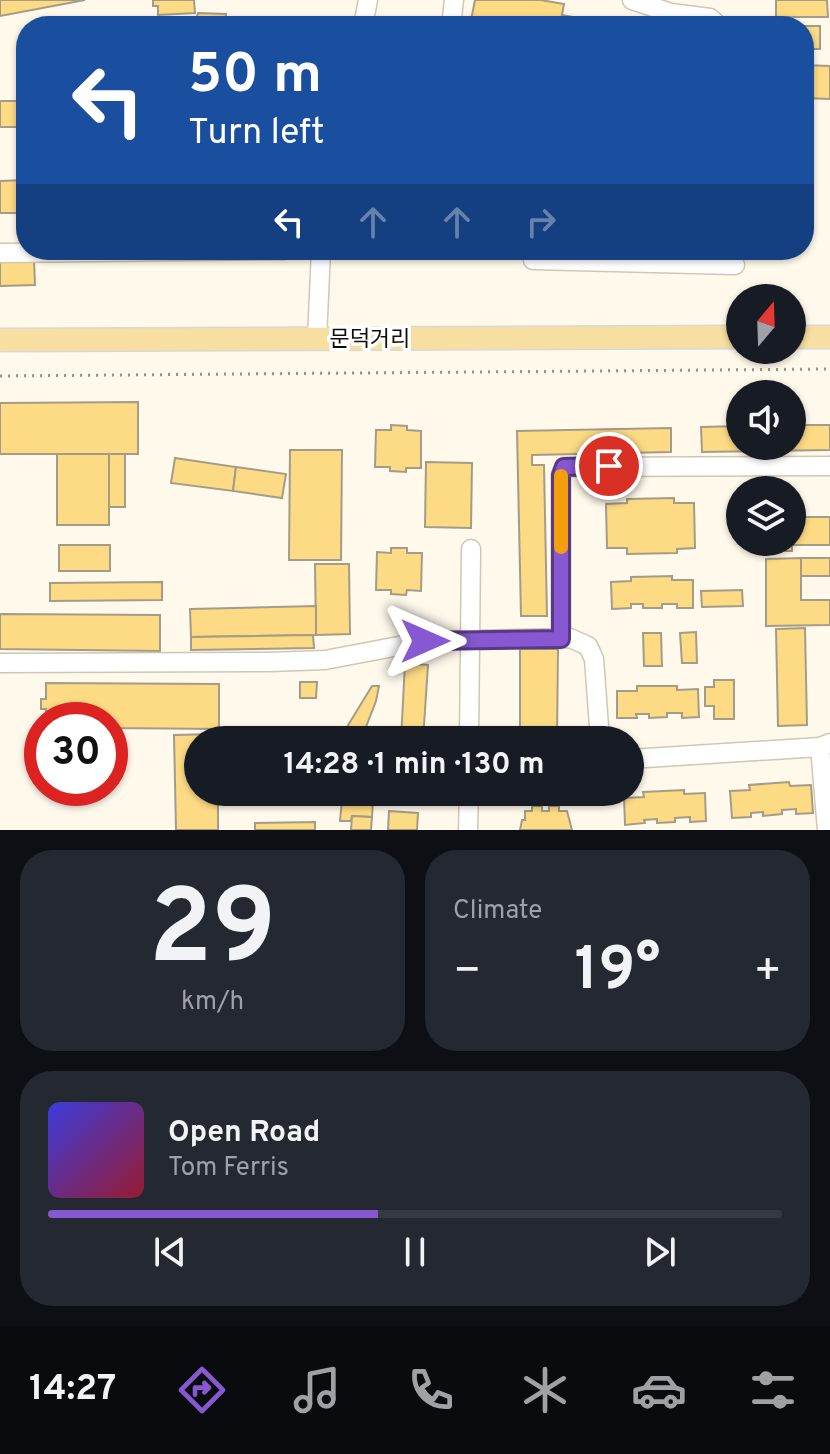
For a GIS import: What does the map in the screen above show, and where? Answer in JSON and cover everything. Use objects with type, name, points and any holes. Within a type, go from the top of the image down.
[{"type":"main road","name":"문덕거리","points":[[0,340],[726,337]]},
{"type":"main road","points":[[806,337],[830,337]]},
{"type":"street","points":[[632,0],[671,13],[694,16]]},
{"type":"street","points":[[317,339],[321,260]]},
{"type":"street","points":[[533,260],[735,265]]},
{"type":"street","points":[[561,639],[561,475],[564,467],[830,466]]},
{"type":"street","points":[[469,726],[471,549]]},
{"type":"street","points":[[0,663],[283,662],[325,660],[425,641],[570,638],[588,646],[594,659],[599,726]]},
{"type":"street","points":[[644,758],[825,745],[827,830]]},
{"type":"street","points":[[468,830],[469,806]]},
{"type":"path","points":[[0,376],[830,369]]},
{"type":"building","points":[[0,0],[85,0],[0,16]]},
{"type":"building","points":[[153,0],[194,0],[195,13],[158,15],[158,6],[153,6]]},
{"type":"building","points":[[475,0],[541,0],[564,4],[562,16],[472,16]]},
{"type":"building","points":[[776,0],[827,0],[828,17],[776,16]]},
{"type":"building","points":[[198,13],[226,14],[226,16],[197,16]]},
{"type":"building","points":[[814,26],[820,26],[820,49],[814,49]]},
{"type":"building","points":[[814,65],[830,66],[830,99],[814,98]]},
{"type":"building","points":[[0,101],[16,101],[16,127],[0,127]]},
{"type":"building","points":[[16,180],[16,213],[0,213],[0,181]]},
{"type":"building","points":[[0,259],[34,260],[35,285],[0,286]]},
{"type":"building","points":[[138,402],[138,454],[0,454],[0,403]]},
{"type":"building","points":[[391,425],[421,431],[421,468],[406,468],[406,472],[375,467],[376,430],[391,430]]},
{"type":"building","points":[[806,425],[830,425],[830,450],[806,450]]},
{"type":"building","points":[[726,426],[726,452],[702,452],[701,427]]},
{"type":"building","points":[[671,428],[671,452],[532,455],[532,465],[544,465],[547,616],[521,616],[517,431]]},
{"type":"building","points":[[290,450],[342,450],[341,560],[289,560]]},
{"type":"building","points":[[57,454],[109,454],[109,525],[57,525]]},
{"type":"building","points":[[109,454],[125,454],[125,507],[109,507]]},
{"type":"building","points":[[175,458],[236,467],[233,491],[171,483]]},
{"type":"building","points":[[426,462],[472,463],[471,528],[425,527]]},
{"type":"building","points":[[236,467],[286,474],[282,498],[233,491]]},
{"type":"building","points":[[674,498],[674,503],[694,503],[695,548],[677,549],[677,553],[627,554],[627,548],[607,548],[606,504],[627,503],[627,499]]},
{"type":"building","points":[[806,517],[830,517],[830,545],[806,545]]},
{"type":"building","points":[[59,545],[110,545],[110,571],[59,571]]},
{"type":"building","points":[[391,548],[407,548],[407,553],[422,553],[421,591],[407,590],[406,595],[391,594],[391,590],[376,590],[377,552],[391,553]]},
{"type":"building","points":[[801,558],[830,558],[830,576],[801,576]]},
{"type":"building","points":[[801,558],[801,600],[830,600],[830,625],[766,626],[766,559]]},
{"type":"building","points":[[315,564],[349,564],[350,634],[316,635]]},
{"type":"building","points":[[672,576],[672,580],[693,580],[693,608],[662,604],[662,608],[643,608],[643,604],[631,604],[631,608],[612,609],[611,582],[631,581],[631,577]]},
{"type":"building","points":[[162,582],[162,600],[50,601],[50,583]]},
{"type":"building","points":[[742,590],[743,606],[702,607],[701,591]]},
{"type":"building","points":[[316,606],[316,635],[191,637],[190,609]]},
{"type":"building","points":[[0,614],[160,615],[160,651],[0,649]]},
{"type":"building","points":[[805,628],[807,725],[778,726],[776,629]]},
{"type":"building","points":[[696,632],[697,663],[682,663],[680,633]]},
{"type":"building","points":[[643,633],[661,633],[662,666],[644,666]]},
{"type":"building","points":[[313,635],[314,648],[191,650],[191,637]]},
{"type":"building","points":[[520,649],[558,649],[557,726],[520,726]]},
{"type":"building","points":[[405,663],[428,665],[424,726],[402,726]]},
{"type":"building","points":[[714,680],[734,680],[734,719],[714,719],[714,706],[705,706],[705,687],[714,687]]},
{"type":"building","points":[[300,682],[317,682],[316,698],[300,698]]},
{"type":"building","points":[[46,683],[219,684],[219,726],[128,728],[128,702],[41,702],[41,699],[46,699]]},
{"type":"building","points":[[372,686],[379,686],[366,726],[348,726]]},
{"type":"building","points":[[637,686],[698,689],[699,717],[682,718],[682,713],[667,713],[667,717],[649,718],[649,714],[636,714],[637,718],[617,718],[617,691],[637,691]]},
{"type":"building","points":[[174,735],[184,735],[184,806],[218,806],[218,830],[176,830]]},
{"type":"building","points":[[789,782],[790,786],[811,785],[813,813],[796,814],[796,809],[782,810],[782,814],[763,816],[763,812],[751,813],[751,817],[732,818],[730,791],[750,790],[749,785]]},
{"type":"building","points":[[684,790],[684,794],[705,793],[706,821],[690,822],[690,817],[675,818],[675,822],[657,823],[657,819],[625,825],[624,806],[644,806],[644,792]]},
{"type":"building","points":[[341,806],[373,806],[372,817],[352,816],[351,821],[340,821]]},
{"type":"building","points":[[532,806],[542,806],[542,811],[549,811],[549,806],[559,806],[559,811],[567,811],[572,830],[520,830],[525,811],[532,811]]},
{"type":"building","points":[[389,811],[418,813],[417,830],[388,830]]},
{"type":"building","points":[[352,816],[372,817],[371,830],[351,830]]},
{"type":"building","points":[[315,822],[315,830],[255,830],[255,823]]},
{"type":"slow traffic","points":[[561,476],[561,547]]},
{"type":"route","points":[[425,641],[561,639],[561,475],[564,467],[609,466]]}]
